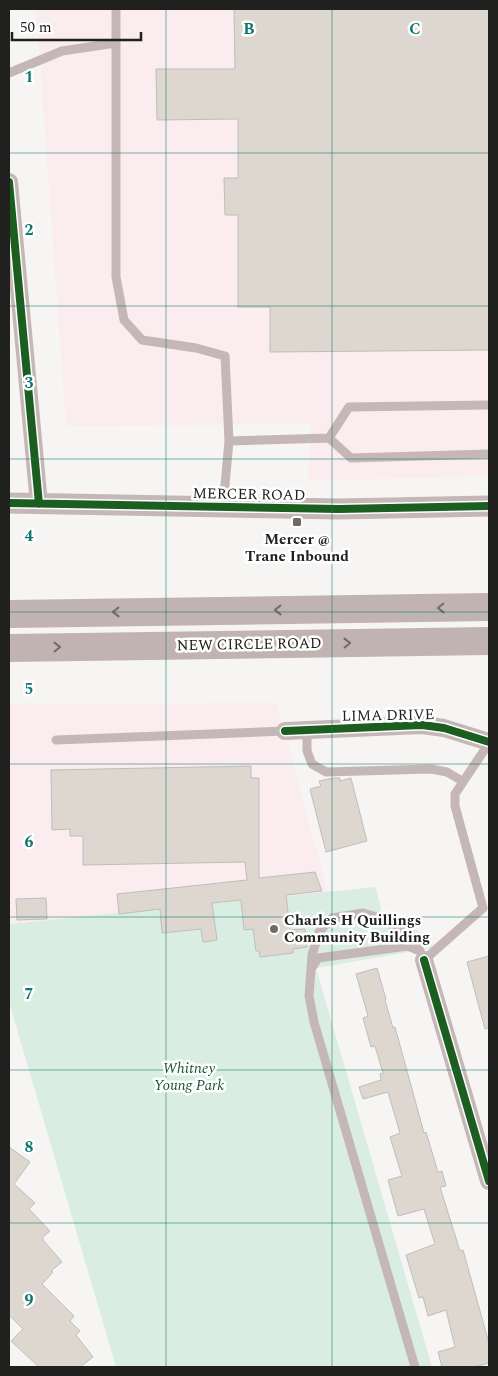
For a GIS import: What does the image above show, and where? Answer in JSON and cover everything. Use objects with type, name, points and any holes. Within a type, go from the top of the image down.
[{"type":"highway","points":[[9,614],[489,607]]},
{"type":"highway","name":"NEW CIRCLE ROAD","points":[[9,648],[489,641]]},
{"type":"street","points":[[9,187],[39,504]]},
{"type":"street","name":"MERCER ROAD","points":[[9,503],[339,509],[489,506]]},
{"type":"street","name":"LIMA DRIVE","points":[[285,731],[422,726],[444,728],[489,742]]},
{"type":"street","points":[[422,955],[489,1182]]},
{"type":"lane","points":[[116,9],[116,277],[124,320],[142,340],[196,348],[225,356],[229,441],[224,507]]},
{"type":"lane","points":[[9,73],[62,51],[116,43]]},
{"type":"lane","points":[[328,438],[348,407],[489,405]]},
{"type":"lane","points":[[229,441],[328,438],[350,458],[489,454]]},
{"type":"lane","points":[[307,730],[308,751],[312,764],[326,772],[432,769],[447,772],[462,781]]},
{"type":"lane","points":[[56,740],[285,731]]},
{"type":"lane","points":[[422,955],[483,908],[455,806],[455,794],[489,742]]},
{"type":"lane","points":[[415,1367],[314,1022],[309,996],[312,954],[319,932],[332,918],[363,913],[374,916],[410,934],[422,955]]},
{"type":"lane","points":[[311,969],[318,958],[408,946],[422,955]]},
{"type":"shaded area","points":[[36,9],[489,9],[489,476],[308,481],[311,424],[66,426]]},
{"type":"shaded area","points":[[277,703],[328,893],[9,924],[9,704]]},
{"type":"green space","name":"Whitney Young Park","points":[[376,887],[382,914],[431,937],[433,948],[316,968],[432,1367],[116,1367],[9,1002],[9,924]]},
{"type":"building","points":[[234,9],[489,9],[489,350],[270,352],[270,307],[238,307],[238,215],[225,215],[224,178],[238,178],[238,119],[157,120],[156,69],[235,69]]},
{"type":"building","points":[[251,766],[251,778],[259,778],[259,878],[315,872],[322,891],[286,895],[290,930],[305,929],[307,947],[293,949],[293,953],[260,957],[259,951],[256,951],[253,929],[244,930],[241,900],[212,903],[217,940],[203,942],[201,929],[162,933],[160,909],[119,914],[117,894],[247,880],[245,862],[83,865],[83,836],[70,836],[70,829],[52,830],[51,770]]},
{"type":"building","points":[[340,778],[340,781],[351,778],[367,841],[326,852],[310,789],[321,786],[319,781]]},
{"type":"building","points":[[46,898],[47,919],[17,920],[16,899]]},
{"type":"building","points":[[489,956],[489,1028],[485,1029],[467,962]]},
{"type":"building","points":[[377,968],[424,1133],[426,1132],[438,1172],[442,1171],[446,1186],[440,1187],[460,1251],[463,1250],[489,1343],[489,1363],[474,1367],[442,1367],[438,1352],[455,1347],[446,1310],[428,1316],[423,1297],[419,1298],[406,1255],[435,1244],[424,1209],[398,1216],[388,1180],[402,1176],[390,1137],[400,1133],[388,1092],[363,1099],[359,1087],[381,1080],[380,1074],[383,1073],[375,1046],[371,1047],[363,1018],[368,1016],[356,974]]},
{"type":"building","points":[[9,1147],[30,1162],[14,1184],[35,1203],[29,1209],[50,1231],[43,1237],[43,1240],[62,1262],[51,1271],[53,1272],[42,1284],[74,1316],[70,1321],[80,1331],[76,1335],[93,1357],[80,1367],[39,1367],[11,1341],[23,1329],[9,1315]]},
{"type":"cycle path","points":[[9,182],[39,504]]},
{"type":"cycle path","points":[[9,503],[339,509],[489,506]]},
{"type":"cycle path","points":[[285,731],[422,725],[444,728],[489,742]]},
{"type":"cycle path","points":[[424,960],[489,1181]]},
{"type":"place","name":"Mercer @ Trane Inbound","points":[[297,522]]},
{"type":"place","name":"Charles H Quillings Community Building","points":[[274,929]]}]
